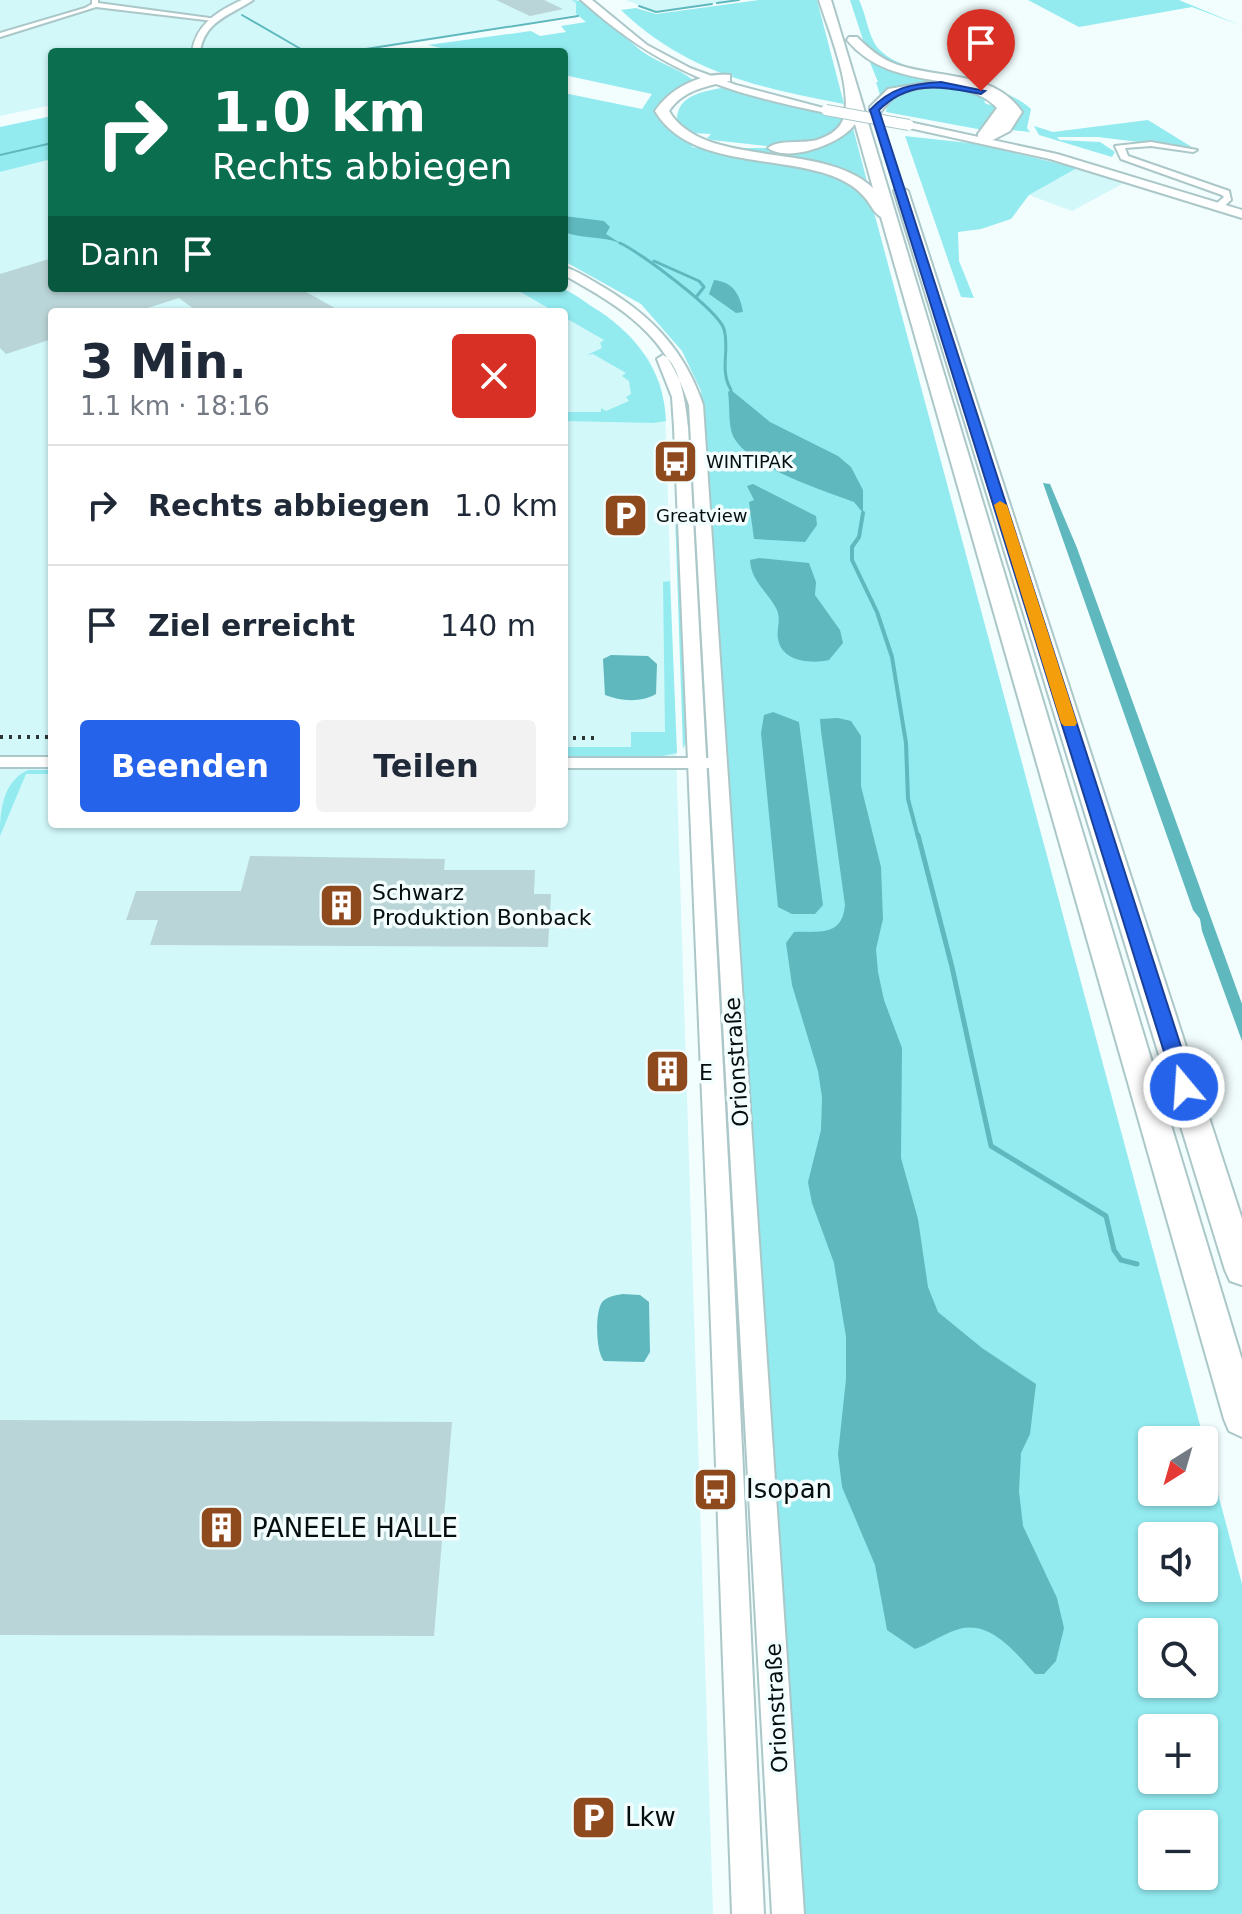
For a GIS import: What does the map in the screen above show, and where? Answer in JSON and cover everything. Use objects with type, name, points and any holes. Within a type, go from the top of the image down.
[{"type":"highway","points":[[825,0],[1242,1419]]},
{"type":"highway","points":[[862,68],[851,33],[871,57],[894,68],[1000,95],[1015,112],[992,135]]},
{"type":"highway","points":[[719,81],[693,80],[665,105],[663,117],[672,129],[704,144],[808,163],[844,175],[873,196],[893,232]]},
{"type":"highway","points":[[719,81],[682,99],[672,111],[673,120],[696,137],[752,148],[808,145],[839,134],[849,124],[853,94]]},
{"type":"highway","points":[[883,137],[873,103],[914,86],[941,85],[973,89],[998,99],[1004,108],[992,135]]},
{"type":"highway","points":[[992,135],[1008,135],[1024,143]]},
{"type":"highway","points":[[897,180],[1242,1270]]},
{"type":"main road","points":[[586,0],[643,47],[693,80]]},
{"type":"main road","points":[[597,0],[655,48],[719,81],[827,107],[992,135],[1242,214]]},
{"type":"main road","points":[[1024,143],[1091,161],[1176,192]]},
{"type":"street","points":[[186,41],[210,18],[238,0]]},
{"type":"street","points":[[0,35],[95,2],[210,18],[249,0]]},
{"type":"street","points":[[197,48],[199,36],[210,18]]},
{"type":"street","points":[[1193,150],[1151,144],[1119,146],[1124,157],[1226,193],[1228,198],[1219,206]]},
{"type":"street","name":"Orionstraße","points":[[568,272],[619,301],[649,325],[675,352],[692,391],[719,1215],[748,1914]]},
{"type":"street","name":"Orionstraße","points":[[568,283],[635,326],[652,343],[674,379],[681,427],[788,1914]]},
{"type":"street","points":[[0,762],[48,762]]},
{"type":"street","points":[[568,763],[706,763]]},
{"type":"shaded area","points":[[0,0],[573,0],[592,12],[377,48],[48,48],[48,106],[0,116]]},
{"type":"shaded area","points":[[572,0],[592,6],[643,52],[693,80],[660,115],[669,129],[697,144],[691,147],[768,157],[844,177],[871,201],[1200,1426],[1138,1426],[1138,1506],[1218,1506],[1218,1494],[1242,1584],[1242,1914],[802,1914],[701,391],[682,351],[641,304],[568,263],[568,94],[642,109],[652,94],[568,76],[568,48],[441,48],[428,45],[531,31],[540,36],[566,32],[561,26],[586,22],[576,14],[576,3]]},
{"type":"shaded area","points":[[626,0],[736,0],[655,12]]},
{"type":"shaded area","points":[[759,0],[817,0],[844,104],[753,83],[698,63],[671,49],[621,10],[636,8],[656,14]]},
{"type":"shaded area","points":[[850,0],[859,0],[874,42],[890,58],[927,72],[994,88],[1014,97],[1031,109],[1027,128],[1030,132],[1012,130],[1013,102],[894,67],[865,46]]},
{"type":"shaded area","points":[[1028,0],[1179,0],[1242,26],[1192,7],[1079,27]]},
{"type":"shaded area","points":[[869,60],[965,86],[934,84],[880,95]]},
{"type":"shaded area","points":[[928,87],[966,89],[992,100],[984,101],[986,104],[999,106],[983,130],[886,112],[888,99],[894,94]]},
{"type":"shaded area","points":[[721,88],[845,118],[846,123],[824,139],[775,147],[712,140],[707,138],[711,134],[692,133],[677,120],[681,105],[686,100]]},
{"type":"shaded area","points":[[48,117],[48,160],[0,172],[0,127]]},
{"type":"shaded area","points":[[1148,120],[1195,149],[1098,137],[1057,137],[1060,140],[1100,142],[1115,152],[1112,157],[1039,135],[1034,126],[1053,132]]},
{"type":"shaded area","points":[[853,128],[869,189],[849,176],[732,148],[800,148]]},
{"type":"shaded area","points":[[905,136],[978,144],[1077,168],[1029,195],[1011,219],[981,229],[958,232],[959,261],[974,298],[961,297]]},
{"type":"shaded area","points":[[48,160],[48,292],[568,292],[606,315],[627,333],[648,358],[660,383],[665,407],[713,1914],[0,1914],[0,172]]},
{"type":"shaded area","points":[[1077,168],[1126,182],[1072,211],[1029,195]]},
{"type":"shaded area","points":[[568,216],[604,221],[610,227],[606,234],[620,243],[606,239],[568,233]]},
{"type":"shaded area","points":[[714,280],[726,283],[734,290],[743,312],[736,313],[709,294]]},
{"type":"shaded area","points":[[568,291],[621,328],[653,369],[664,402],[666,421],[568,421],[568,412],[601,412],[601,408],[606,411],[629,401],[626,397],[631,394],[629,381],[622,376],[626,373],[593,354],[587,355],[602,348],[600,343],[604,340],[568,319],[568,308],[548,308],[521,292]]},
{"type":"shaded area","points":[[731,390],[770,422],[838,456],[851,467],[863,490],[863,513],[854,502],[788,476],[754,458],[741,447],[730,426],[728,392]]},
{"type":"shaded area","points":[[1043,483],[1050,484],[1077,548],[1242,1004],[1242,1041],[1200,919],[1193,910]]},
{"type":"shaded area","points":[[753,484],[816,516],[817,525],[805,542],[754,539],[749,502],[754,500],[747,486]]},
{"type":"shaded area","points":[[676,511],[688,738],[683,749],[675,514]]},
{"type":"shaded area","points":[[759,558],[809,563],[816,582],[815,595],[840,630],[843,643],[829,660],[798,660],[785,653],[778,639],[778,612],[756,580],[751,567],[750,560]]},
{"type":"shaded area","points":[[670,581],[677,753],[652,758],[568,758],[568,747],[631,747],[631,732],[665,732],[663,582]]},
{"type":"shaded area","points":[[611,655],[648,656],[657,664],[656,694],[630,700],[605,695],[603,659]]},
{"type":"shaded area","points":[[773,712],[799,722],[823,905],[815,914],[792,914],[778,907],[761,733],[764,715]]},
{"type":"shaded area","points":[[820,719],[851,721],[861,736],[861,786],[881,867],[883,919],[876,949],[878,972],[884,1000],[902,1048],[901,1158],[918,1219],[928,1287],[938,1312],[982,1348],[1036,1384],[1030,1434],[1021,1453],[1019,1491],[1023,1526],[1057,1598],[1064,1628],[1056,1661],[1044,1674],[1035,1674],[1000,1639],[979,1629],[956,1630],[915,1649],[887,1630],[875,1565],[842,1487],[838,1454],[846,1379],[846,1337],[834,1263],[812,1203],[808,1182],[821,1130],[822,1097],[818,1071],[792,985],[786,943],[794,932],[828,930],[839,923],[843,915],[845,905]]},
{"type":"shaded area","points":[[28,770],[48,770],[48,774],[26,774],[0,836],[4,798],[19,775]]},
{"type":"shaded area","points":[[623,1294],[640,1295],[649,1302],[650,1352],[644,1362],[604,1361],[601,1357],[597,1325],[599,1309],[607,1298]]},
{"type":"building","points":[[496,0],[544,0],[563,9],[530,16]]},
{"type":"building","points":[[48,259],[48,292],[306,292],[335,308],[193,308],[179,298],[148,308],[48,308],[48,340],[6,354],[0,348],[0,274]]},
{"type":"building","name":"Schwarz Produktion Bonback","points":[[250,856],[445,859],[444,870],[535,870],[534,894],[551,894],[548,947],[150,945],[158,920],[126,920],[136,891],[241,891]]},
{"type":"building","name":"PANEELE HALLE","points":[[0,1420],[452,1422],[434,1636],[0,1635]]},
{"type":"waterway","points":[[717,3],[739,0]]},
{"type":"waterway","points":[[639,6],[656,12],[712,4]]},
{"type":"waterway","points":[[242,15],[299,48]]},
{"type":"waterway","points":[[373,48],[578,16]]},
{"type":"waterway","points":[[0,155],[48,144]]},
{"type":"waterway","points":[[620,243],[677,282],[719,320],[726,337],[726,375],[731,390]]},
{"type":"waterway","points":[[654,261],[699,281],[704,287],[697,296]]},
{"type":"waterway","points":[[863,513],[859,537],[852,547],[852,560],[877,612],[892,657],[906,743],[908,799],[918,837]]},
{"type":"waterway","points":[[918,835],[952,967],[991,1146],[1106,1216],[1114,1250],[1121,1260],[1137,1264]]},
{"type":"railway","points":[[0,737],[48,737]]},
{"type":"railway","points":[[568,738],[595,738]]},
{"type":"slow traffic","points":[[1000,505],[1069,723]]},
{"type":"place","name":"WINTIPAK","points":[[675,462]]},
{"type":"place","name":"Greatview","points":[[625,516]]},
{"type":"place","name":"Schwarz Produktion Bonback","points":[[341,905]]},
{"type":"place","name":"E","points":[[668,1072]]},
{"type":"place","name":"Isopan","points":[[715,1489]]},
{"type":"place","name":"PANEELE HALLE","points":[[221,1528]]},
{"type":"place","name":"Lkw","points":[[594,1817]]},
{"type":"route","points":[[981,91],[941,85],[914,86],[891,94],[875,110],[1184,1087]]}]
